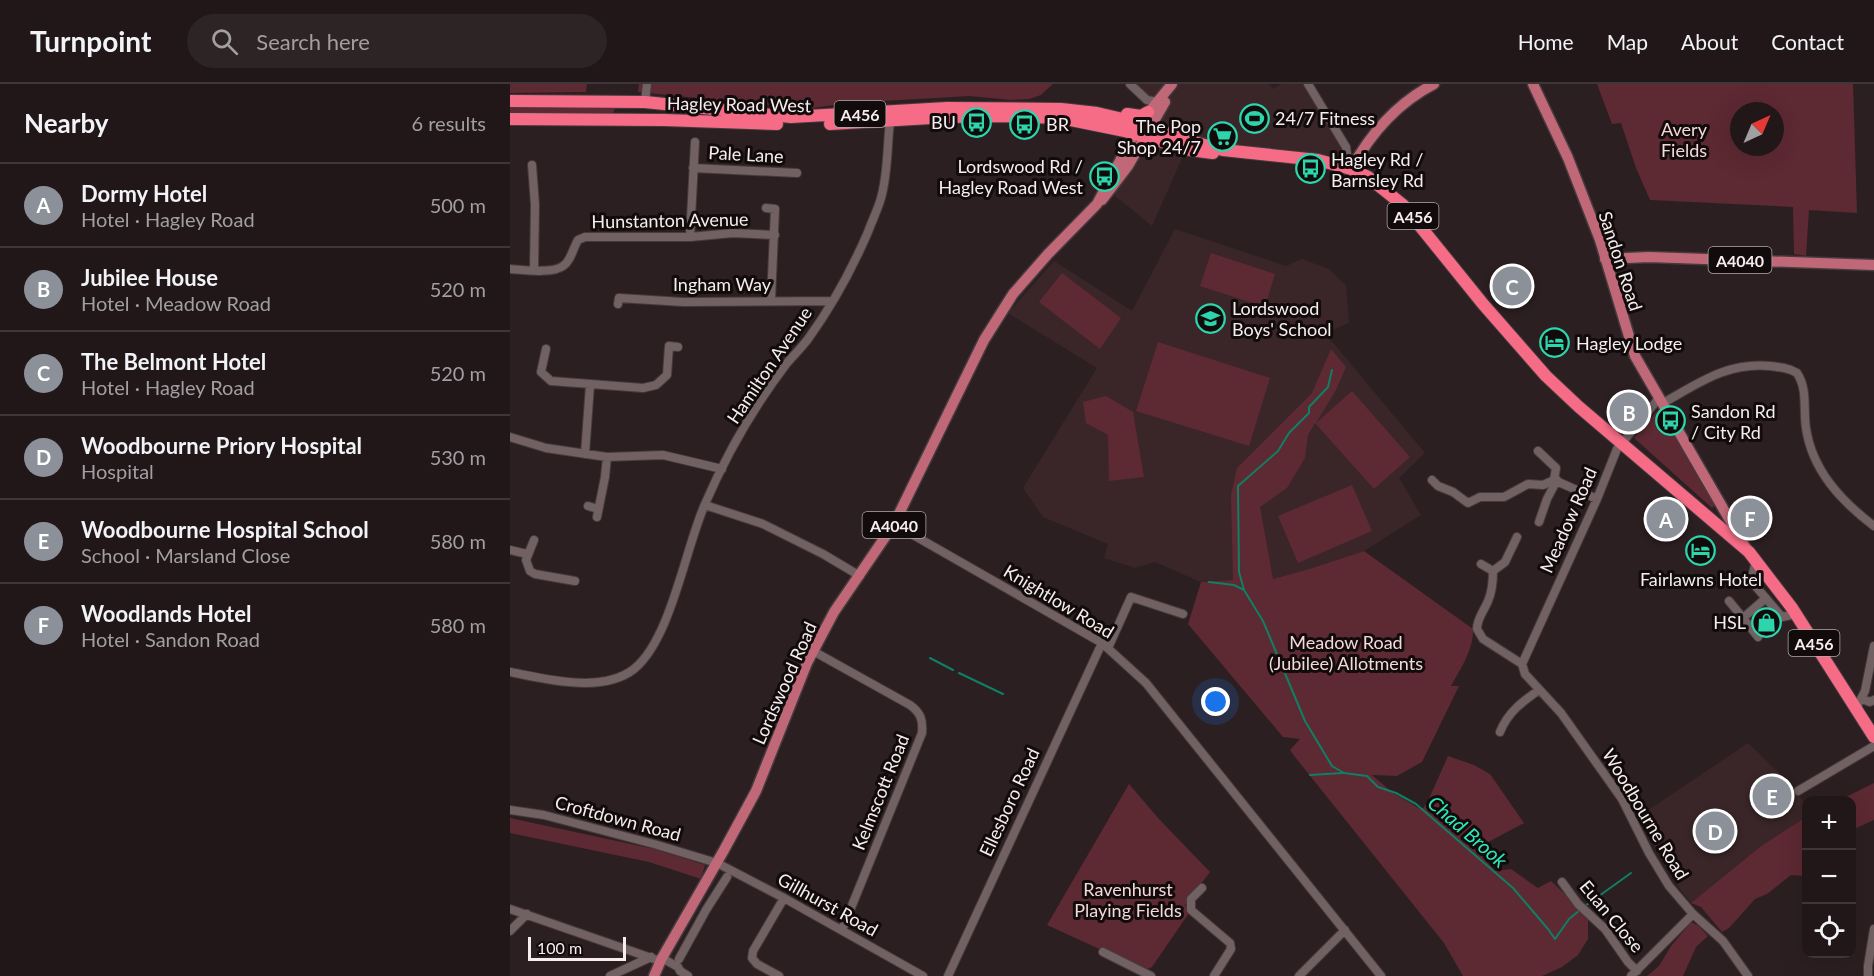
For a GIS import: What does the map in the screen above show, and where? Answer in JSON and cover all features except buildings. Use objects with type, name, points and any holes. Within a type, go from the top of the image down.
[{"type":"highway","name":"Hagley Road West","points":[[510,100],[645,102],[791,117],[1061,118],[1141,130]]},
{"type":"highway","points":[[610,120],[620,108],[613,101]]},
{"type":"highway","points":[[645,102],[644,109],[649,114],[664,120]]},
{"type":"highway","name":"Hagley Road West","points":[[510,119],[664,120],[771,124],[999,107],[1061,108],[1096,113],[1141,130]]},
{"type":"highway","name":"A456","points":[[1096,113],[1120,112],[1136,116],[1148,112]]},
{"type":"highway","name":"A456","points":[[1141,130],[1190,150],[1212,153],[1223,150],[1318,160],[1350,169],[1368,177],[1403,205],[1483,304],[1546,376],[1620,443],[1722,528],[1752,557],[1796,614],[1859,704],[1874,737]]},
{"type":"main road","points":[[1141,130],[1148,112],[1174,84]]},
{"type":"main road","points":[[1141,130],[1174,84]]},
{"type":"main road","points":[[1350,169],[1382,125],[1406,101],[1434,84]]},
{"type":"main road","name":"Sandon Road","points":[[1533,84],[1568,159],[1605,259],[1631,346],[1752,557]]},
{"type":"main road","name":"Lordswood Road","points":[[654,976],[658,958],[672,939],[717,863],[756,791],[813,651],[834,612],[894,524],[984,340],[1013,294],[1097,204],[1141,130]]},
{"type":"main road","name":"A4040","points":[[1605,259],[1649,257],[1874,265]]},
{"type":"main road","name":"Sandon Road","points":[[1722,506],[1722,528]]},
{"type":"street","points":[[645,102],[647,84]]},
{"type":"street","points":[[1130,84],[1147,100],[1158,102]]},
{"type":"street","points":[[1308,84],[1346,147],[1350,169]]},
{"type":"street","name":"Hamilton Avenue","points":[[510,672],[560,681],[604,682],[621,677],[633,669],[653,647],[665,622],[705,504],[722,469],[752,415],[787,363],[807,340],[852,267],[881,198],[886,170],[889,117]]},
{"type":"street","points":[[690,237],[695,142]]},
{"type":"street","points":[[532,165],[535,205],[534,269]]},
{"type":"street","name":"Pale Lane","points":[[693,168],[797,174]]},
{"type":"street","points":[[766,208],[776,209],[771,300]]},
{"type":"street","name":"Hunstanton Avenue","points":[[510,269],[534,269],[545,272],[563,267],[569,260],[578,240],[585,237],[690,237],[733,233],[775,235]]},
{"type":"street","name":"Ingham Way","points":[[618,304],[619,298],[683,302],[832,301]]},
{"type":"street","points":[[546,349],[541,372],[551,381],[643,388],[656,385],[667,375],[669,346],[678,347]]},
{"type":"street","points":[[1661,400],[1732,368],[1753,365],[1792,370],[1797,373],[1804,386],[1806,429],[1811,449],[1820,469],[1831,487],[1846,504],[1874,526]]},
{"type":"street","points":[[585,454],[590,385]]},
{"type":"street","name":"Meadow Road","points":[[1522,664],[1620,443],[1661,400]]},
{"type":"street","points":[[510,437],[546,448],[585,454],[607,457],[663,455],[722,469]]},
{"type":"street","points":[[1538,451],[1556,468],[1555,480],[1539,522]]},
{"type":"street","points":[[588,506],[597,513],[607,457]]},
{"type":"street","points":[[1432,480],[1438,486],[1453,492],[1468,503],[1480,497],[1510,496],[1528,484],[1543,485],[1555,480],[1597,499]]},
{"type":"street","points":[[705,504],[764,524],[860,576]]},
{"type":"street","name":"Knightlow Road","points":[[894,524],[1105,646],[1146,683],[1381,976]]},
{"type":"street","points":[[1493,571],[1505,562],[1517,537]]},
{"type":"street","points":[[534,540],[526,560],[530,571],[535,574],[575,581]]},
{"type":"street","points":[[510,550],[527,554]]},
{"type":"street","points":[[1752,557],[1751,581],[1782,617],[1796,614]]},
{"type":"street","points":[[1481,564],[1493,571]]},
{"type":"street","points":[[1493,571],[1488,602],[1479,618],[1477,629],[1483,639],[1522,664]]},
{"type":"street","name":"Ellesboro Road","points":[[948,976],[1132,593],[1184,614]]},
{"type":"street","points":[[1743,618],[1766,598]]},
{"type":"street","points":[[1729,601],[1758,637]]},
{"type":"street","points":[[1874,646],[1859,704],[1874,700]]},
{"type":"street","name":"Kelmscott Road","points":[[813,651],[910,705],[919,712],[922,722],[922,733],[842,930]]},
{"type":"street","name":"Woodbourne Road","points":[[1522,664],[1525,674],[1561,713],[1622,799],[1669,886],[1693,914],[1723,941],[1748,976]]},
{"type":"street","points":[[1500,732],[1506,718],[1516,707],[1539,690]]},
{"type":"street","points":[[1798,790],[1874,746]]},
{"type":"street","name":"Croftdown Road","points":[[510,810],[544,815],[717,863]]},
{"type":"street","name":"Gillhurst Road","points":[[717,863],[922,976]]},
{"type":"street","points":[[679,959],[717,884],[727,877]]},
{"type":"street","name":"Euan Close","points":[[1562,882],[1578,904],[1605,929],[1634,974]]},
{"type":"street","points":[[1202,888],[1191,899],[1191,910],[1230,943],[1231,950],[1214,976]]},
{"type":"street","points":[[779,976],[757,964],[752,958],[753,951],[784,898]]},
{"type":"street","points":[[510,909],[658,958],[678,967],[688,976]]},
{"type":"street","points":[[510,931],[527,914]]},
{"type":"street","points":[[1634,974],[1693,914]]},
{"type":"street","points":[[1868,976],[1874,929]]},
{"type":"street","points":[[1299,976],[1344,930]]},
{"type":"street","points":[[672,939],[686,945]]},
{"type":"street","points":[[1103,952],[1151,976]]},
{"type":"street","points":[[610,976],[658,958]]},
{"type":"street","points":[[904,966],[909,976]]},
{"type":"shaded area","points":[[1130,84],[1269,84],[1273,89],[1281,84],[1308,84],[1346,147],[1349,168],[1188,145],[1152,226],[1108,190],[1146,126],[1151,101]]},
{"type":"shaded area","points":[[1175,229],[1286,266],[1302,259],[1329,269],[1346,285],[1349,323],[1325,333],[1425,453],[1399,478],[1421,515],[1364,551],[1309,569],[1273,579],[1201,582],[1155,562],[1135,568],[1104,558],[1108,544],[1043,517],[1023,488],[1097,368],[1008,313],[1054,261],[1132,311]]},
{"type":"shaded area","points":[[1748,743],[1798,791],[1802,800],[1802,820],[1761,846],[1691,903],[1680,889],[1638,817]]},
{"type":"green space","points":[[510,84],[587,84],[586,92],[510,93]]},
{"type":"green space","points":[[639,84],[1053,84],[1041,95],[1029,99],[1011,100],[970,96],[848,103],[805,109],[638,92]]},
{"type":"green space","name":"Avery Fields","points":[[1597,84],[1853,84],[1857,213],[1809,210],[1806,256],[1794,254],[1793,207],[1650,200],[1636,168],[1621,123],[1612,124]]},
{"type":"green space","points":[[510,105],[613,106],[615,109],[611,116],[510,116]]},
{"type":"green space","points":[[1211,253],[1275,274],[1265,307],[1200,286]]},
{"type":"green space","points":[[1062,273],[1121,318],[1100,349],[1039,302]]},
{"type":"green space","points":[[1158,342],[1270,378],[1249,446],[1136,411]]},
{"type":"green space","name":"Meadow Road (Jubilee) Allotments","points":[[1331,349],[1346,367],[1336,390],[1316,423],[1352,391],[1410,457],[1374,489],[1315,423],[1308,435],[1305,458],[1287,488],[1260,507],[1273,579],[1364,551],[1473,629],[1469,652],[1451,686],[1459,686],[1422,762],[1397,776],[1372,775],[1393,793],[1422,810],[1448,756],[1474,765],[1490,774],[1524,823],[1475,849],[1495,871],[1511,869],[1538,888],[1551,881],[1588,916],[1588,939],[1578,955],[1562,967],[1542,976],[1463,976],[1444,943],[1290,750],[1300,739],[1283,737],[1188,624],[1201,582],[1233,580],[1231,495],[1237,468],[1312,393]]},
{"type":"green space","points":[[1106,396],[1133,412],[1144,477],[1109,481],[1108,435],[1086,423],[1083,402]]},
{"type":"green space","points":[[1659,409],[1716,504],[1712,508],[1634,438]]},
{"type":"green space","points":[[1352,485],[1372,531],[1298,563],[1278,516]]},
{"type":"green space","points":[[1874,783],[1874,820],[1856,828],[1856,796],[1848,796]]},
{"type":"green space","name":"Ravenhurst Playing Fields","points":[[1129,784],[1210,872],[1185,905],[1189,913],[1152,967],[1145,970],[1047,925]]},
{"type":"green space","points":[[510,818],[654,849],[705,865],[701,879],[649,862],[510,833]]},
{"type":"green space","points":[[1802,820],[1802,876],[1791,875],[1767,894],[1755,899],[1729,928],[1722,932],[1701,907],[1691,903],[1761,846]]},
{"type":"green space","points":[[1691,922],[1699,926],[1708,936],[1696,947],[1683,976],[1647,976],[1659,966],[1671,946]]},
{"type":"waterway","name":"Chad Brook","points":[[1332,370],[1328,387],[1309,407],[1309,413],[1289,433],[1278,451],[1238,486],[1239,572],[1244,590],[1263,621],[1305,721],[1332,766],[1344,773],[1367,776],[1378,787],[1396,793],[1416,804],[1513,888],[1555,939],[1569,919],[1580,910]]},
{"type":"waterway","points":[[1209,582],[1234,585],[1244,590]]},
{"type":"waterway","points":[[930,658],[953,670]]},
{"type":"waterway","points":[[959,673],[1003,694]]},
{"type":"waterway","points":[[1310,775],[1343,773]]},
{"type":"waterway","points":[[1585,906],[1631,873]]},
{"type":"place","name":"24/7 Fitness","points":[[1254,118]]},
{"type":"place","name":"BU","points":[[977,122]]},
{"type":"place","name":"BR","points":[[1025,124]]},
{"type":"place","name":"The Pop Shop 24/7","points":[[1222,136]]},
{"type":"place","name":"Hagley Rd / Barnsley Rd","points":[[1310,169]]},
{"type":"place","name":"Lordswood Rd / Hagley Road West","points":[[1104,176]]},
{"type":"place","name":"The Belmont Hotel","points":[[1512,286]]},
{"type":"place","name":"Lordswood Boys' School","points":[[1211,318]]},
{"type":"place","name":"Hagley Lodge","points":[[1555,343]]},
{"type":"place","name":"Jubilee House","points":[[1629,412]]},
{"type":"place","name":"Sandon Rd / City Rd","points":[[1670,421]]},
{"type":"place","name":"Woodlands Hotel","points":[[1750,518]]},
{"type":"place","name":"Dormy Hotel","points":[[1666,519]]},
{"type":"place","name":"Fairlawns Hotel","points":[[1701,550]]},
{"type":"place","name":"HSL","points":[[1767,622]]},
{"type":"place","name":"Woodbourne Hospital School","points":[[1772,796]]},
{"type":"place","name":"Woodbourne Priory Hospital","points":[[1715,831]]}]
